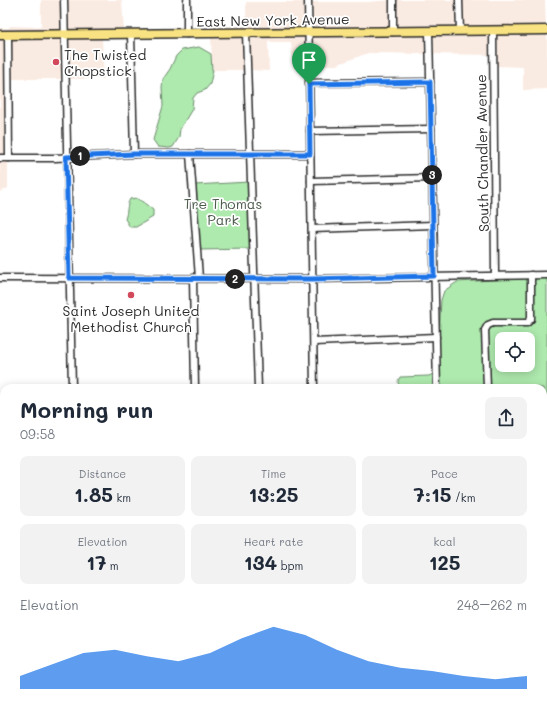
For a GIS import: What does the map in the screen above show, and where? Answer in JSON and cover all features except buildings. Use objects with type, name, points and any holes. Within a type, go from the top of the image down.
[{"type":"main road","name":"East New York Avenue","points":[[4,35],[547,30]]},
{"type":"street","points":[[64,0],[66,157],[72,384]]},
{"type":"street","points":[[187,0],[187,34]]},
{"type":"street","points":[[308,0],[314,384]]},
{"type":"street","points":[[393,0],[393,32]]},
{"type":"street","points":[[459,0],[460,31]]},
{"type":"street","name":"South Chandler Avenue","points":[[493,31],[495,275]]},
{"type":"street","points":[[429,32],[437,384]]},
{"type":"street","points":[[246,33],[258,384]]},
{"type":"street","points":[[131,34],[134,154]]},
{"type":"street","points":[[4,35],[9,158]]},
{"type":"street","points":[[309,84],[430,82]]},
{"type":"street","points":[[310,131],[431,129]]},
{"type":"street","points":[[0,158],[55,158],[134,154],[310,154]]},
{"type":"street","points":[[190,154],[196,278],[195,384]]},
{"type":"street","points":[[311,180],[432,178]]},
{"type":"street","points":[[312,229],[433,225]]},
{"type":"street","points":[[0,278],[312,279],[547,274]]},
{"type":"street","points":[[487,384],[486,330],[488,324],[527,323],[530,319],[530,275]]},
{"type":"street","points":[[314,342],[436,338]]},
{"type":"shaded area","points":[[41,0],[62,0],[62,33],[0,33],[0,28],[9,28],[10,26],[41,27]]},
{"type":"shaded area","points":[[66,0],[122,0],[124,32],[67,33]]},
{"type":"shaded area","points":[[391,0],[391,30],[310,30],[310,2],[368,2]]},
{"type":"shaded area","points":[[395,0],[457,0],[458,29],[395,30]]},
{"type":"shaded area","points":[[461,0],[545,0],[546,28],[462,29]]},
{"type":"shaded area","points":[[246,2],[306,2],[306,30],[211,31],[211,27],[246,26]]},
{"type":"shaded area","points":[[491,33],[491,55],[431,54],[431,34]]},
{"type":"shaded area","points":[[495,33],[547,33],[547,89],[523,90],[523,67],[495,66]]},
{"type":"shaded area","points":[[427,34],[427,54],[368,53],[336,65],[311,65],[310,35]]},
{"type":"shaded area","points":[[306,35],[307,65],[298,65],[292,58],[291,42],[268,42],[269,71],[250,70],[249,36]]},
{"type":"shaded area","points":[[211,36],[244,36],[246,70],[212,70]]},
{"type":"shaded area","points":[[63,37],[63,79],[10,79],[10,38]]},
{"type":"shaded area","points":[[67,37],[102,37],[104,79],[67,79]]},
{"type":"shaded area","points":[[0,38],[6,38],[7,156],[0,155]]},
{"type":"shaded area","points":[[0,160],[8,161],[8,188],[0,192]]},
{"type":"green space","points":[[199,47],[211,54],[213,70],[210,84],[205,90],[197,93],[193,98],[192,109],[180,129],[179,137],[173,147],[158,147],[153,140],[163,106],[163,79],[176,56],[182,50]]},
{"type":"green space","name":"Tre Thomas Park","points":[[249,182],[250,249],[199,250],[194,185]]},
{"type":"green space","points":[[136,198],[153,210],[153,217],[136,227],[130,227],[125,219],[127,206],[130,199]]},
{"type":"green space","points":[[547,277],[547,384],[439,384],[438,356],[441,300],[444,291],[457,282]]},
{"type":"green space","points":[[435,373],[435,384],[398,384],[400,377],[429,376]]},
{"type":"place","name":"The Twisted Chopstick","points":[[56,62]]},
{"type":"place","name":"Saint Joseph United Methodist Church","points":[[131,295]]},
{"type":"route","points":[[430,82],[434,276],[312,279],[69,278],[66,157],[134,154],[310,154],[309,84],[430,82]]}]
